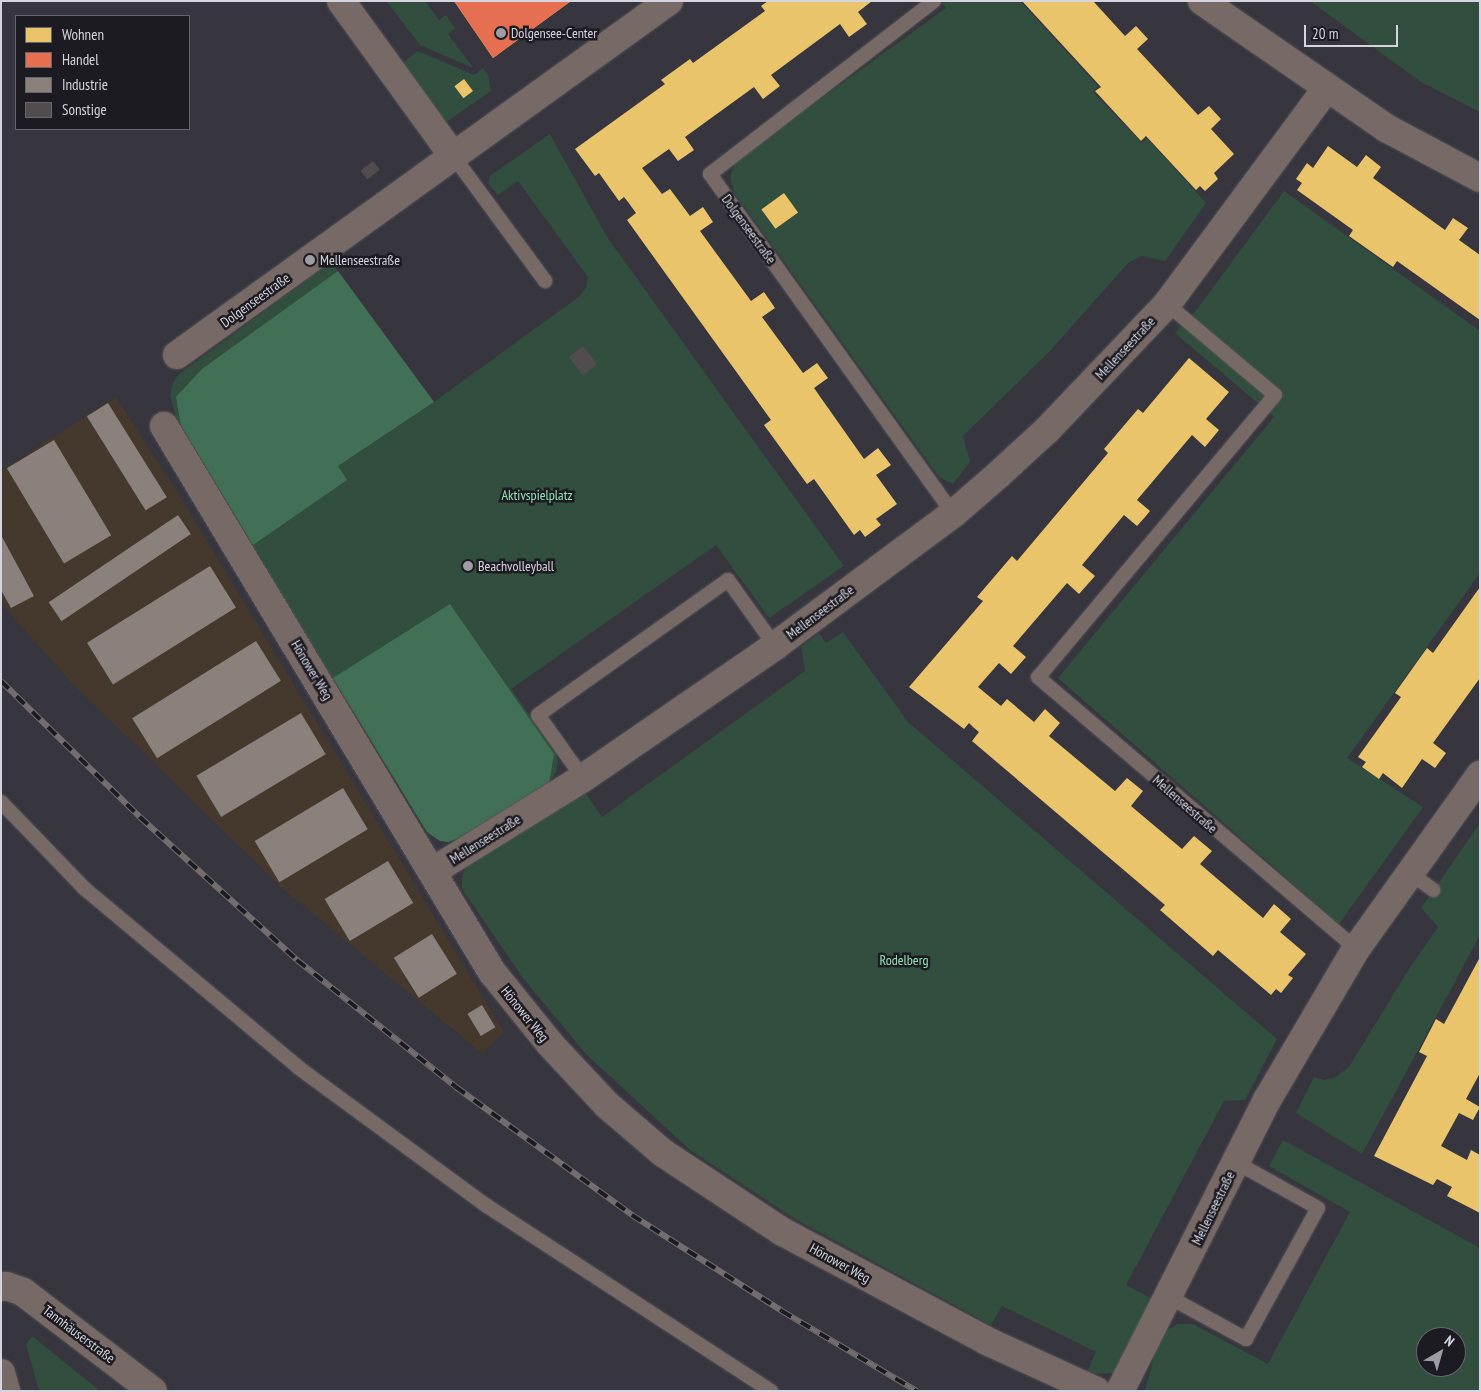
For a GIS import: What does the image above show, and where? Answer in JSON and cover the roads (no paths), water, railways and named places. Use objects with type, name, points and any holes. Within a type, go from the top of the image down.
[{"type":"street","points":[[341,1],[454,157]]},
{"type":"street","name":"Dolgenseestraße","points":[[178,355],[669,1]]},
{"type":"street","points":[[1202,1],[1386,128],[1480,178]]},
{"type":"street","name":"Mellenseestraße","points":[[433,871],[583,778],[775,646],[953,514],[1048,429],[1167,304],[1327,88]]},
{"type":"street","name":"Hönower Weg","points":[[164,426],[492,972],[550,1044],[607,1106],[664,1153],[783,1232],[987,1341],[1096,1391]]},
{"type":"street","name":"Mellenseestraße","points":[[1120,1391],[1267,1100],[1356,949],[1480,775]]},
{"type":"street","name":"Tannhäuserstraße","points":[[1,1287],[6,1286],[23,1292],[153,1391]]},
{"type":"street","points":[[1,1373],[6,1391]]},
{"type":"lane","name":"Dolgenseestraße","points":[[934,1],[710,174],[953,514]]},
{"type":"lane","points":[[454,157],[545,282]]},
{"type":"lane","name":"Mellenseestraße","points":[[1167,304],[1275,395],[1038,677],[1356,949]]},
{"type":"lane","points":[[583,778],[538,715],[728,580],[775,646]]},
{"type":"lane","points":[[1,802],[84,888],[299,1068],[488,1206],[771,1391]]},
{"type":"lane","points":[[1410,873],[1434,890]]},
{"type":"lane","points":[[1169,1297],[1246,1339],[1318,1208],[1235,1162]]},
{"type":"railway","points":[[1,681],[140,817],[297,960],[456,1087],[632,1215],[782,1311],[917,1391]]},
{"type":"place","name":"Dolgensee-Center","points":[[501,33]]},
{"type":"place","name":"Mellenseestraße","points":[[310,260]]},
{"type":"place","name":"Beachvolleyball","points":[[468,566]]},
{"type":"park label","name":"Aktivspielplatz","points":[[537,495]]},
{"type":"park label","name":"Rodelberg","points":[[904,960]]}]
